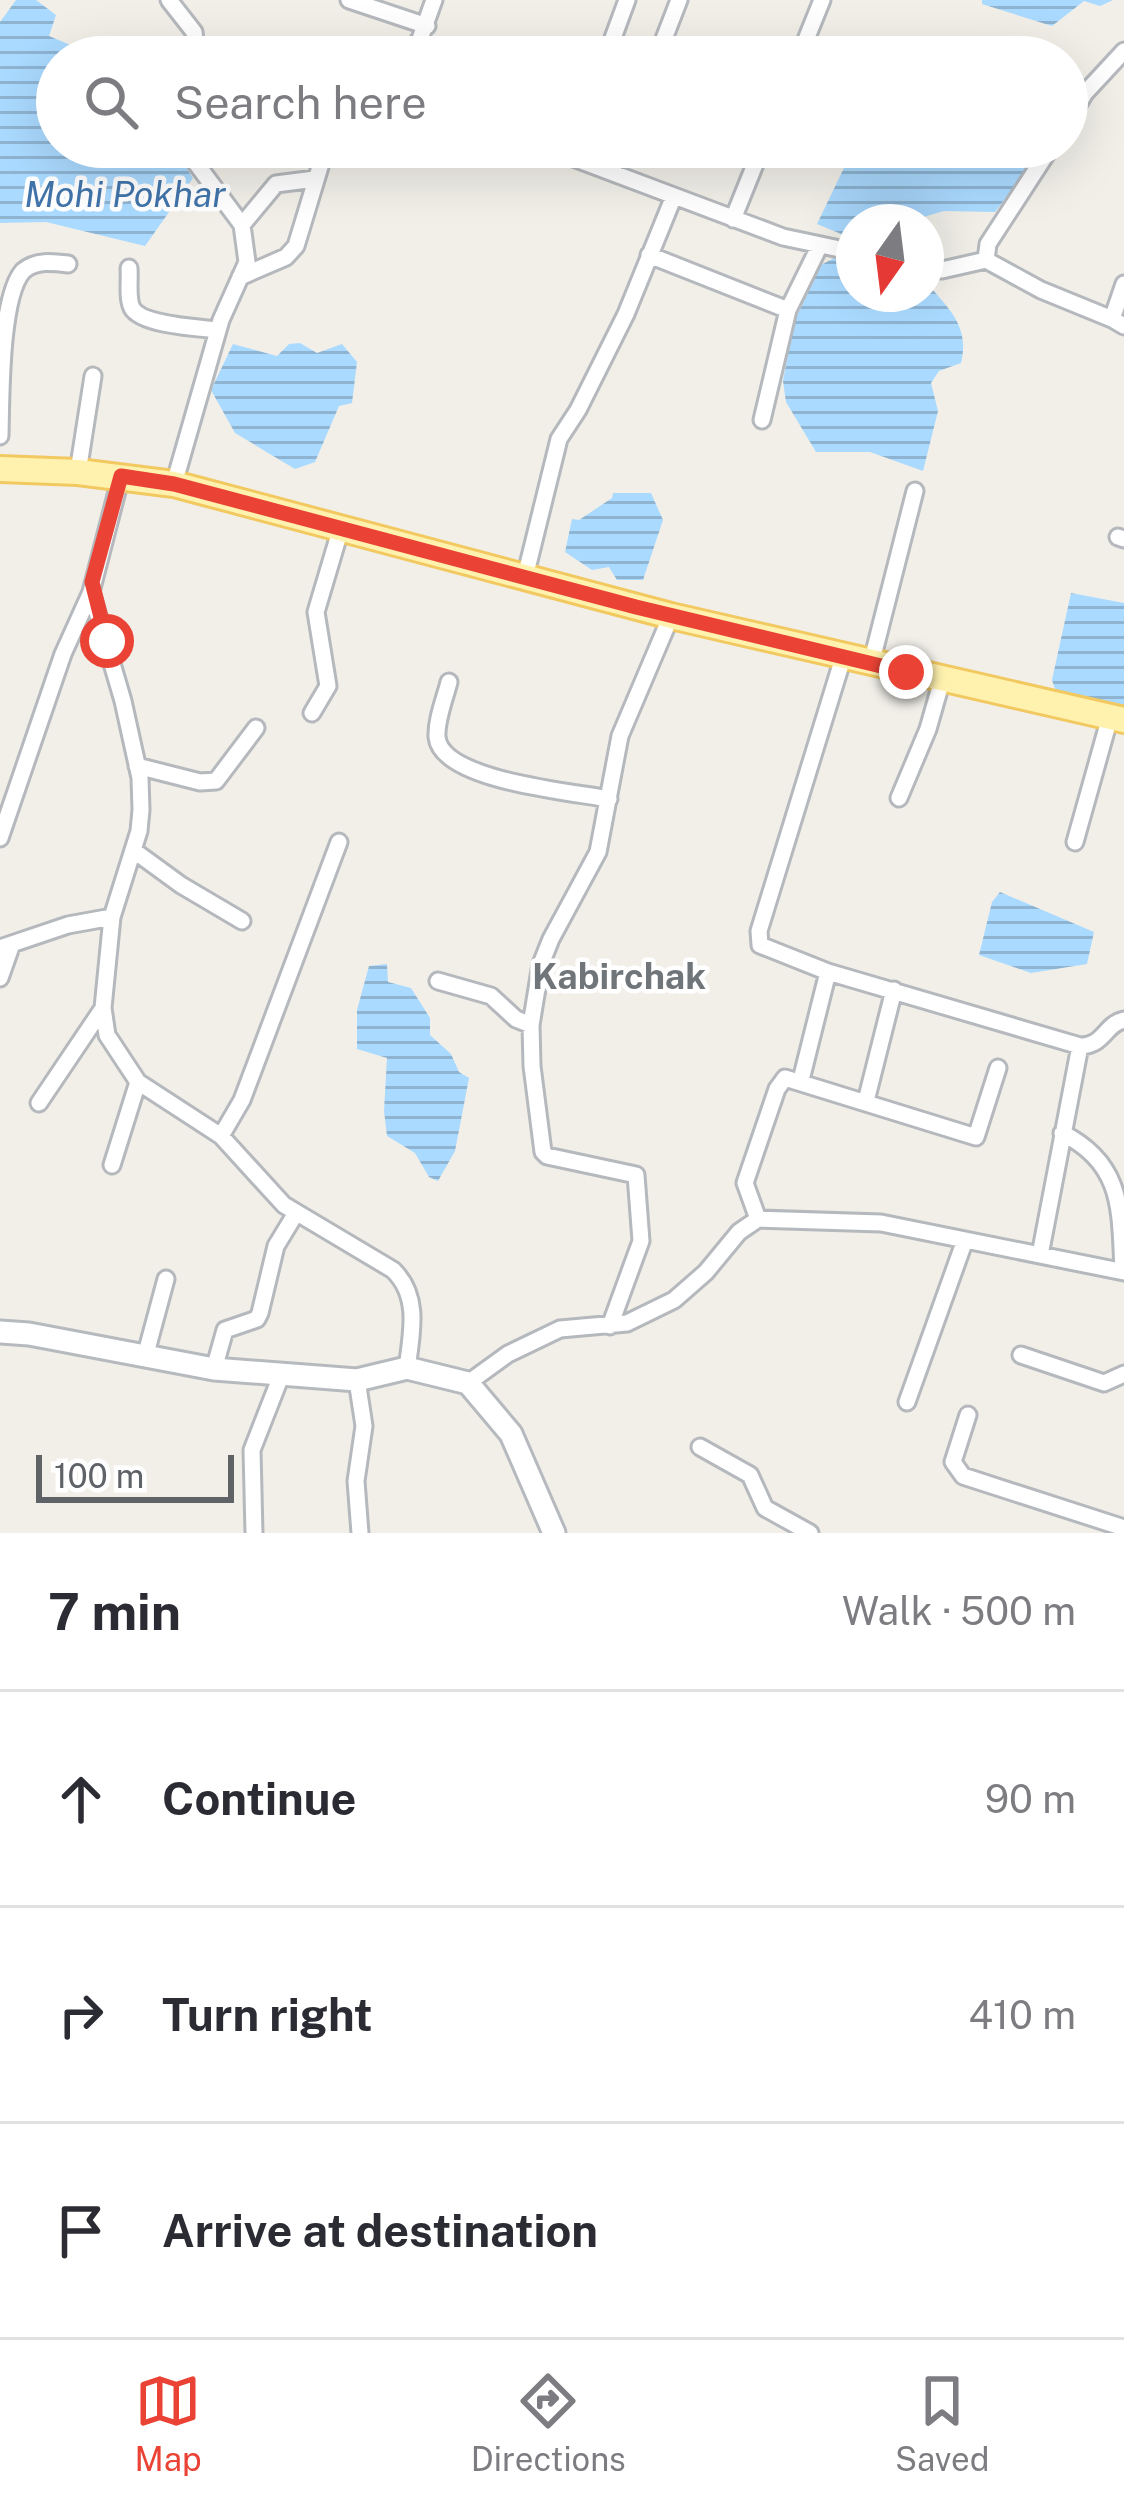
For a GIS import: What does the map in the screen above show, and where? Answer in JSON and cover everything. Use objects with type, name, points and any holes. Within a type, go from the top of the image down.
[{"type":"main road","points":[[0,469],[78,472],[174,484],[671,616],[1117,718]]},
{"type":"main road","points":[[0,1332],[214,1369],[357,1379],[407,1368],[468,1383],[511,1434],[554,1533]]},
{"type":"street","points":[[170,0],[195,36]]},
{"type":"street","points":[[349,0],[427,26]]},
{"type":"street","points":[[420,36],[434,0]]},
{"type":"street","points":[[614,36],[627,0]]},
{"type":"street","points":[[665,36],[679,0]]},
{"type":"street","points":[[807,36],[822,0]]},
{"type":"street","points":[[1088,89],[1124,51]]},
{"type":"street","points":[[174,484],[218,331],[247,262],[242,225],[200,168]]},
{"type":"street","points":[[240,277],[286,257],[296,246],[319,168]]},
{"type":"street","points":[[606,168],[783,237],[836,248]]},
{"type":"street","points":[[733,219],[754,168]]},
{"type":"street","points":[[986,260],[988,244],[1038,168]]},
{"type":"street","points":[[242,225],[276,184],[315,179]]},
{"type":"street","points":[[526,577],[559,439],[626,314],[674,196]]},
{"type":"street","points":[[762,420],[788,310],[820,245]]},
{"type":"street","points":[[649,255],[788,310]]},
{"type":"street","points":[[944,270],[986,260],[1041,290],[1118,322],[1124,284]]},
{"type":"street","points":[[0,436],[2,339],[10,292],[20,273],[34,264],[68,264]]},
{"type":"street","points":[[129,268],[130,301],[136,314],[218,331]]},
{"type":"street","points":[[78,472],[93,376]]},
{"type":"street","points":[[0,838],[63,654],[91,592],[121,476]]},
{"type":"street","points":[[871,664],[915,491]]},
{"type":"street","points":[[312,713],[328,686],[316,612],[340,527]]},
{"type":"street","points":[[91,592],[123,701],[137,766],[140,810],[112,917],[103,1008],[107,1035],[137,1082],[220,1136],[268,1191],[296,1213],[393,1270],[406,1283],[412,1301],[407,1368]]},
{"type":"street","points":[[610,1326],[641,1240],[636,1175],[543,1152],[534,1093],[532,1025],[544,953],[598,852],[620,736],[671,616]]},
{"type":"street","points":[[843,658],[758,940],[766,948],[828,972],[1081,1046],[1097,1043],[1116,1022],[1124,1020]]},
{"type":"street","points":[[899,798],[928,729],[942,680]]},
{"type":"street","points":[[449,682],[437,733],[442,750],[494,779],[609,799]]},
{"type":"street","points":[[1075,842],[1117,718]]},
{"type":"street","points":[[137,766],[200,782],[216,781],[256,728]]},
{"type":"street","points":[[220,1136],[242,1100],[339,842]]},
{"type":"street","points":[[133,850],[242,921]]},
{"type":"street","points":[[0,978],[6,946],[68,925],[112,917]]},
{"type":"street","points":[[801,1080],[828,972]]},
{"type":"street","points":[[438,981],[491,995],[509,1014],[532,1025]]},
{"type":"street","points":[[866,1101],[894,990]]},
{"type":"street","points":[[39,1103],[103,1008]]},
{"type":"street","points":[[1040,1255],[1081,1046]]},
{"type":"street","points":[[758,1219],[745,1183],[785,1078],[976,1137],[998,1068]]},
{"type":"street","points":[[112,1165],[137,1082]]},
{"type":"street","points":[[468,1383],[508,1354],[560,1329],[627,1323],[674,1300],[706,1272],[739,1232],[758,1219],[881,1223],[1124,1272],[1124,1231],[1109,1178],[1088,1146],[1062,1133]]},
{"type":"street","points":[[214,1369],[225,1330],[257,1319],[276,1246],[296,1213]]},
{"type":"street","points":[[907,1402],[965,1240]]},
{"type":"street","points":[[146,1357],[166,1279]]},
{"type":"street","points":[[1021,1355],[1104,1382],[1124,1374]]},
{"type":"street","points":[[254,1533],[253,1450],[281,1376]]},
{"type":"street","points":[[357,1379],[364,1426],[356,1481],[360,1533]]},
{"type":"street","points":[[968,1415],[953,1462],[963,1476],[1124,1528]]},
{"type":"street","points":[[700,1447],[750,1475],[765,1508],[810,1533]]},
{"type":"water","name":"Mohi Pokhar","points":[[16,0],[36,0],[56,15],[49,36],[36,36],[36,168],[187,168],[193,178],[145,246],[46,222],[0,223],[0,22]]},
{"type":"water","points":[[982,0],[1113,0],[1100,6],[1084,1],[1052,26],[982,4]]},
{"type":"water","points":[[844,168],[1029,168],[995,212],[944,211],[944,204],[836,204],[836,232],[817,224]]},
{"type":"water","points":[[836,257],[836,312],[944,312],[944,303],[960,328],[961,363],[939,371],[931,383],[938,411],[923,471],[870,452],[816,452],[786,402],[783,381],[794,322],[821,265]]},
{"type":"water","points":[[300,343],[317,353],[342,344],[357,362],[352,403],[339,406],[315,462],[295,469],[235,433],[211,390],[233,344],[277,356],[289,344]]},
{"type":"water","points":[[613,493],[651,493],[663,520],[643,580],[617,580],[609,567],[592,570],[565,552],[572,519],[579,520]]},
{"type":"water","points":[[1071,593],[1124,603],[1124,713],[1056,692],[1052,680]]},
{"type":"water","points":[[1000,892],[1094,932],[1087,964],[1031,973],[979,955],[992,902]]},
{"type":"water","points":[[387,964],[388,982],[411,988],[430,1018],[430,1035],[469,1078],[455,1151],[438,1181],[429,1177],[415,1153],[387,1136],[387,1058],[357,1049],[357,1010],[369,966]]},
{"type":"district","name":"Kabirchak","points":[[619,976]]},
{"type":"route","points":[[107,641],[91,592],[121,476],[174,484],[636,607],[906,672]]}]
